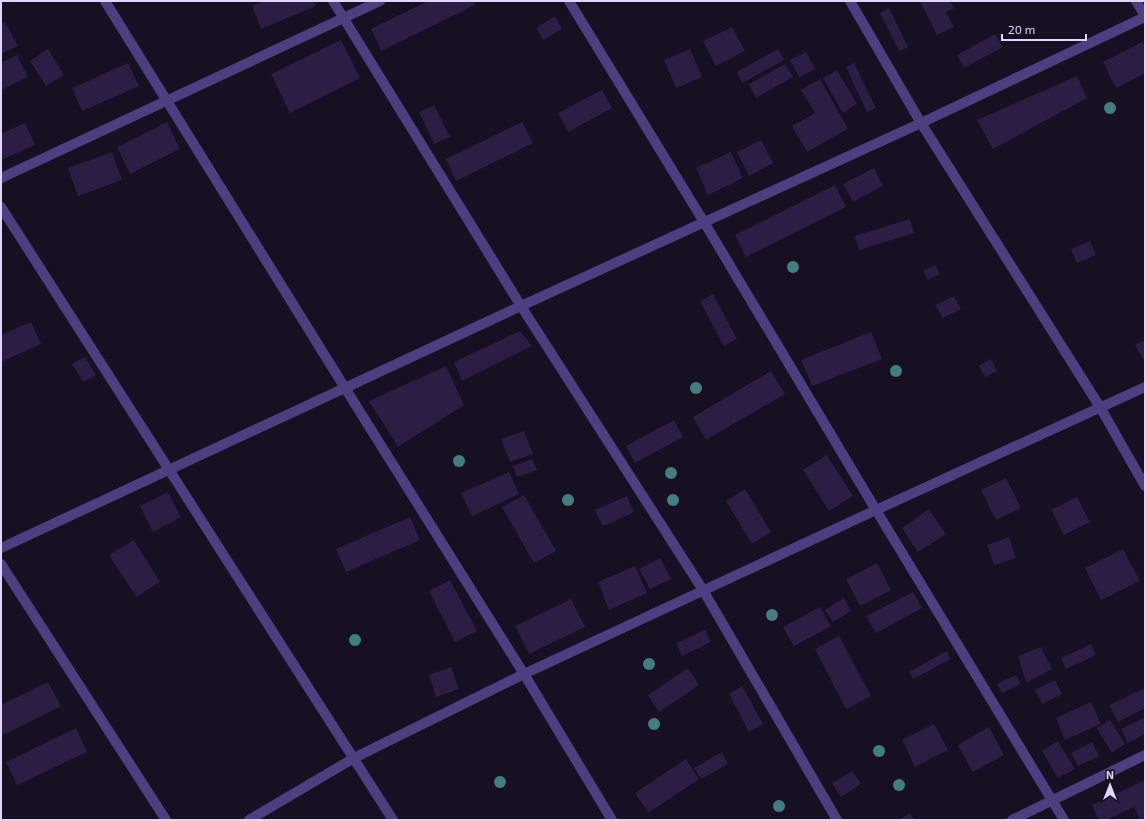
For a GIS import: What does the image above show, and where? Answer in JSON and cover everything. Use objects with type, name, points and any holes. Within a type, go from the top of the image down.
[{"type":"street","points":[[105,1],[524,674],[612,820]]},
{"type":"street","points":[[333,1],[520,306],[703,590],[837,820]]},
{"type":"street","points":[[1,178],[380,1]]},
{"type":"street","points":[[569,1],[704,222],[1064,820]]},
{"type":"street","points":[[850,1],[921,123],[1100,407],[1145,486]]},
{"type":"street","points":[[1,548],[520,306],[921,123],[1145,16],[1136,1]]},
{"type":"street","points":[[1,207],[393,820]]},
{"type":"street","points":[[249,820],[354,758],[524,674],[1145,387]]},
{"type":"street","points":[[1,564],[166,820]]},
{"type":"street","points":[[1012,820],[1145,755]]},
{"type":"building","points":[[264,1],[314,1],[316,6],[261,29],[252,6]]},
{"type":"building","points":[[428,1],[473,1],[475,5],[381,51],[371,29]]},
{"type":"building","points":[[920,1],[950,1],[954,8],[946,12],[954,27],[937,35]]},
{"type":"building","points":[[889,8],[908,47],[899,51],[880,13]]},
{"type":"building","points":[[555,16],[562,29],[543,40],[536,28]]},
{"type":"building","points":[[5,22],[18,46],[1,54],[1,24]]},
{"type":"building","points":[[732,27],[745,51],[716,66],[703,41]]},
{"type":"building","points":[[995,34],[1003,47],[964,68],[957,55]]},
{"type":"building","points":[[341,40],[360,78],[290,113],[271,74]]},
{"type":"building","points":[[1142,42],[1145,47],[1145,73],[1116,88],[1103,62]]},
{"type":"building","points":[[48,49],[64,75],[46,86],[30,61]]},
{"type":"building","points":[[690,49],[702,77],[676,88],[664,60]]},
{"type":"building","points":[[778,49],[784,60],[742,83],[737,72]]},
{"type":"building","points":[[806,52],[815,69],[799,77],[790,60]]},
{"type":"building","points":[[17,55],[28,77],[1,90],[1,63]]},
{"type":"building","points":[[128,63],[139,86],[82,111],[72,88]]},
{"type":"building","points":[[854,63],[876,108],[867,112],[846,67]]},
{"type":"building","points":[[785,64],[793,77],[756,98],[749,84]]},
{"type":"building","points":[[837,70],[857,104],[843,113],[823,78]]},
{"type":"building","points":[[1077,76],[1087,98],[993,149],[977,120]]},
{"type":"building","points":[[820,79],[848,129],[807,152],[792,126],[815,113],[801,90]]},
{"type":"building","points":[[602,90],[612,108],[568,132],[558,113]]},
{"type":"building","points":[[434,105],[450,137],[434,144],[419,112]]},
{"type":"building","points":[[167,122],[180,149],[130,174],[117,147]]},
{"type":"building","points":[[522,122],[533,143],[456,181],[446,159]]},
{"type":"building","points":[[25,123],[35,145],[1,160],[1,134]]},
{"type":"building","points":[[761,140],[773,163],[749,176],[737,152]]},
{"type":"building","points":[[112,152],[122,180],[78,196],[68,168]]},
{"type":"building","points":[[731,152],[743,178],[708,195],[696,168]]},
{"type":"building","points":[[874,168],[883,186],[853,202],[843,184]]},
{"type":"building","points":[[835,185],[846,207],[746,257],[735,235]]},
{"type":"building","points":[[910,219],[914,233],[859,250],[855,236]]},
{"type":"building","points":[[1090,241],[1096,255],[1077,263],[1071,249]]},
{"type":"building","points":[[935,265],[940,274],[928,280],[923,271]]},
{"type":"building","points":[[713,294],[737,339],[724,346],[700,302]]},
{"type":"building","points":[[954,296],[961,309],[943,318],[935,305]]},
{"type":"building","points":[[31,322],[41,344],[1,362],[1,335]]},
{"type":"building","points":[[520,331],[532,346],[462,381],[454,362]]},
{"type":"building","points":[[871,332],[882,359],[812,386],[801,360]]},
{"type":"building","points":[[1145,340],[1145,362],[1135,345]]},
{"type":"building","points":[[85,357],[96,375],[83,382],[72,364]]},
{"type":"building","points":[[991,359],[997,371],[985,377],[979,366]]},
{"type":"building","points":[[446,366],[464,405],[398,447],[369,401]]},
{"type":"building","points":[[771,371],[785,394],[706,440],[693,417]]},
{"type":"building","points":[[674,420],[683,437],[635,463],[626,446]]},
{"type":"building","points":[[524,431],[533,454],[510,462],[501,439]]},
{"type":"building","points":[[827,455],[853,496],[829,511],[803,470]]},
{"type":"building","points":[[532,459],[537,470],[517,477],[513,466]]},
{"type":"building","points":[[509,472],[519,494],[472,516],[461,493]]},
{"type":"building","points":[[1006,478],[1021,508],[996,520],[981,490]]},
{"type":"building","points":[[745,489],[771,532],[752,544],[726,501]]},
{"type":"building","points":[[168,492],[181,517],[153,532],[140,506]]},
{"type":"building","points":[[524,495],[556,551],[534,563],[502,507]]},
{"type":"building","points":[[627,496],[634,512],[603,526],[595,510]]},
{"type":"building","points":[[1077,497],[1090,522],[1064,535],[1051,510]]},
{"type":"building","points":[[929,509],[946,534],[918,552],[902,528]]},
{"type":"building","points":[[410,517],[420,540],[346,572],[336,549]]},
{"type":"building","points":[[1009,537],[1016,558],[994,565],[987,545]]},
{"type":"building","points":[[134,540],[160,582],[136,597],[109,555]]},
{"type":"building","points":[[1123,549],[1140,581],[1101,600],[1085,568]]},
{"type":"building","points":[[660,558],[671,579],[650,589],[639,569]]},
{"type":"building","points":[[877,563],[891,590],[860,606],[846,579]]},
{"type":"building","points":[[635,566],[647,593],[609,610],[598,582]]},
{"type":"building","points":[[450,580],[477,631],[455,642],[429,591]]},
{"type":"building","points":[[913,592],[922,608],[876,633],[866,616]]},
{"type":"building","points":[[844,598],[851,611],[833,622],[825,610]]},
{"type":"building","points":[[571,599],[585,627],[529,654],[515,626]]},
{"type":"building","points":[[820,607],[831,626],[794,646],[783,627]]},
{"type":"building","points":[[705,630],[711,642],[682,656],[676,643]]},
{"type":"building","points":[[839,636],[871,696],[846,709],[815,649]]},
{"type":"building","points":[[1091,644],[1096,655],[1066,669],[1061,658]]},
{"type":"building","points":[[1041,647],[1052,669],[1026,683],[1018,656]]},
{"type":"building","points":[[947,651],[951,659],[913,679],[909,672]]},
{"type":"building","points":[[451,667],[459,689],[436,697],[429,675]]},
{"type":"building","points":[[688,668],[699,685],[659,712],[648,695]]},
{"type":"building","points":[[1016,675],[1021,684],[1002,693],[997,684]]},
{"type":"building","points":[[1055,680],[1062,694],[1042,704],[1035,690]]},
{"type":"building","points":[[48,682],[61,706],[1,736],[1,705]]},
{"type":"building","points":[[742,686],[763,724],[749,732],[729,694]]},
{"type":"building","points":[[1145,688],[1145,708],[1118,722],[1109,705]]},
{"type":"building","points":[[1091,702],[1101,724],[1065,740],[1056,718]]},
{"type":"building","points":[[1145,717],[1145,734],[1128,743],[1121,729]]},
{"type":"building","points":[[1110,720],[1125,744],[1112,753],[1097,728]]},
{"type":"building","points":[[934,724],[948,750],[915,767],[902,740]]},
{"type":"building","points":[[989,727],[1004,755],[973,772],[958,745]]},
{"type":"building","points":[[76,728],[87,752],[17,785],[6,762]]},
{"type":"building","points":[[1058,741],[1075,769],[1058,778],[1042,751]]},
{"type":"building","points":[[1092,742],[1099,756],[1078,766],[1071,753]]},
{"type":"building","points":[[722,752],[728,764],[701,779],[694,768]]},
{"type":"building","points":[[686,759],[699,779],[648,813],[635,793]]},
{"type":"building","points":[[852,771],[861,784],[841,797],[832,783]]},
{"type":"building","points":[[1145,780],[1145,820],[1140,820],[1134,807],[1106,820],[1099,820],[1092,805]]},
{"type":"building","points":[[910,813],[914,820],[899,820]]}]
